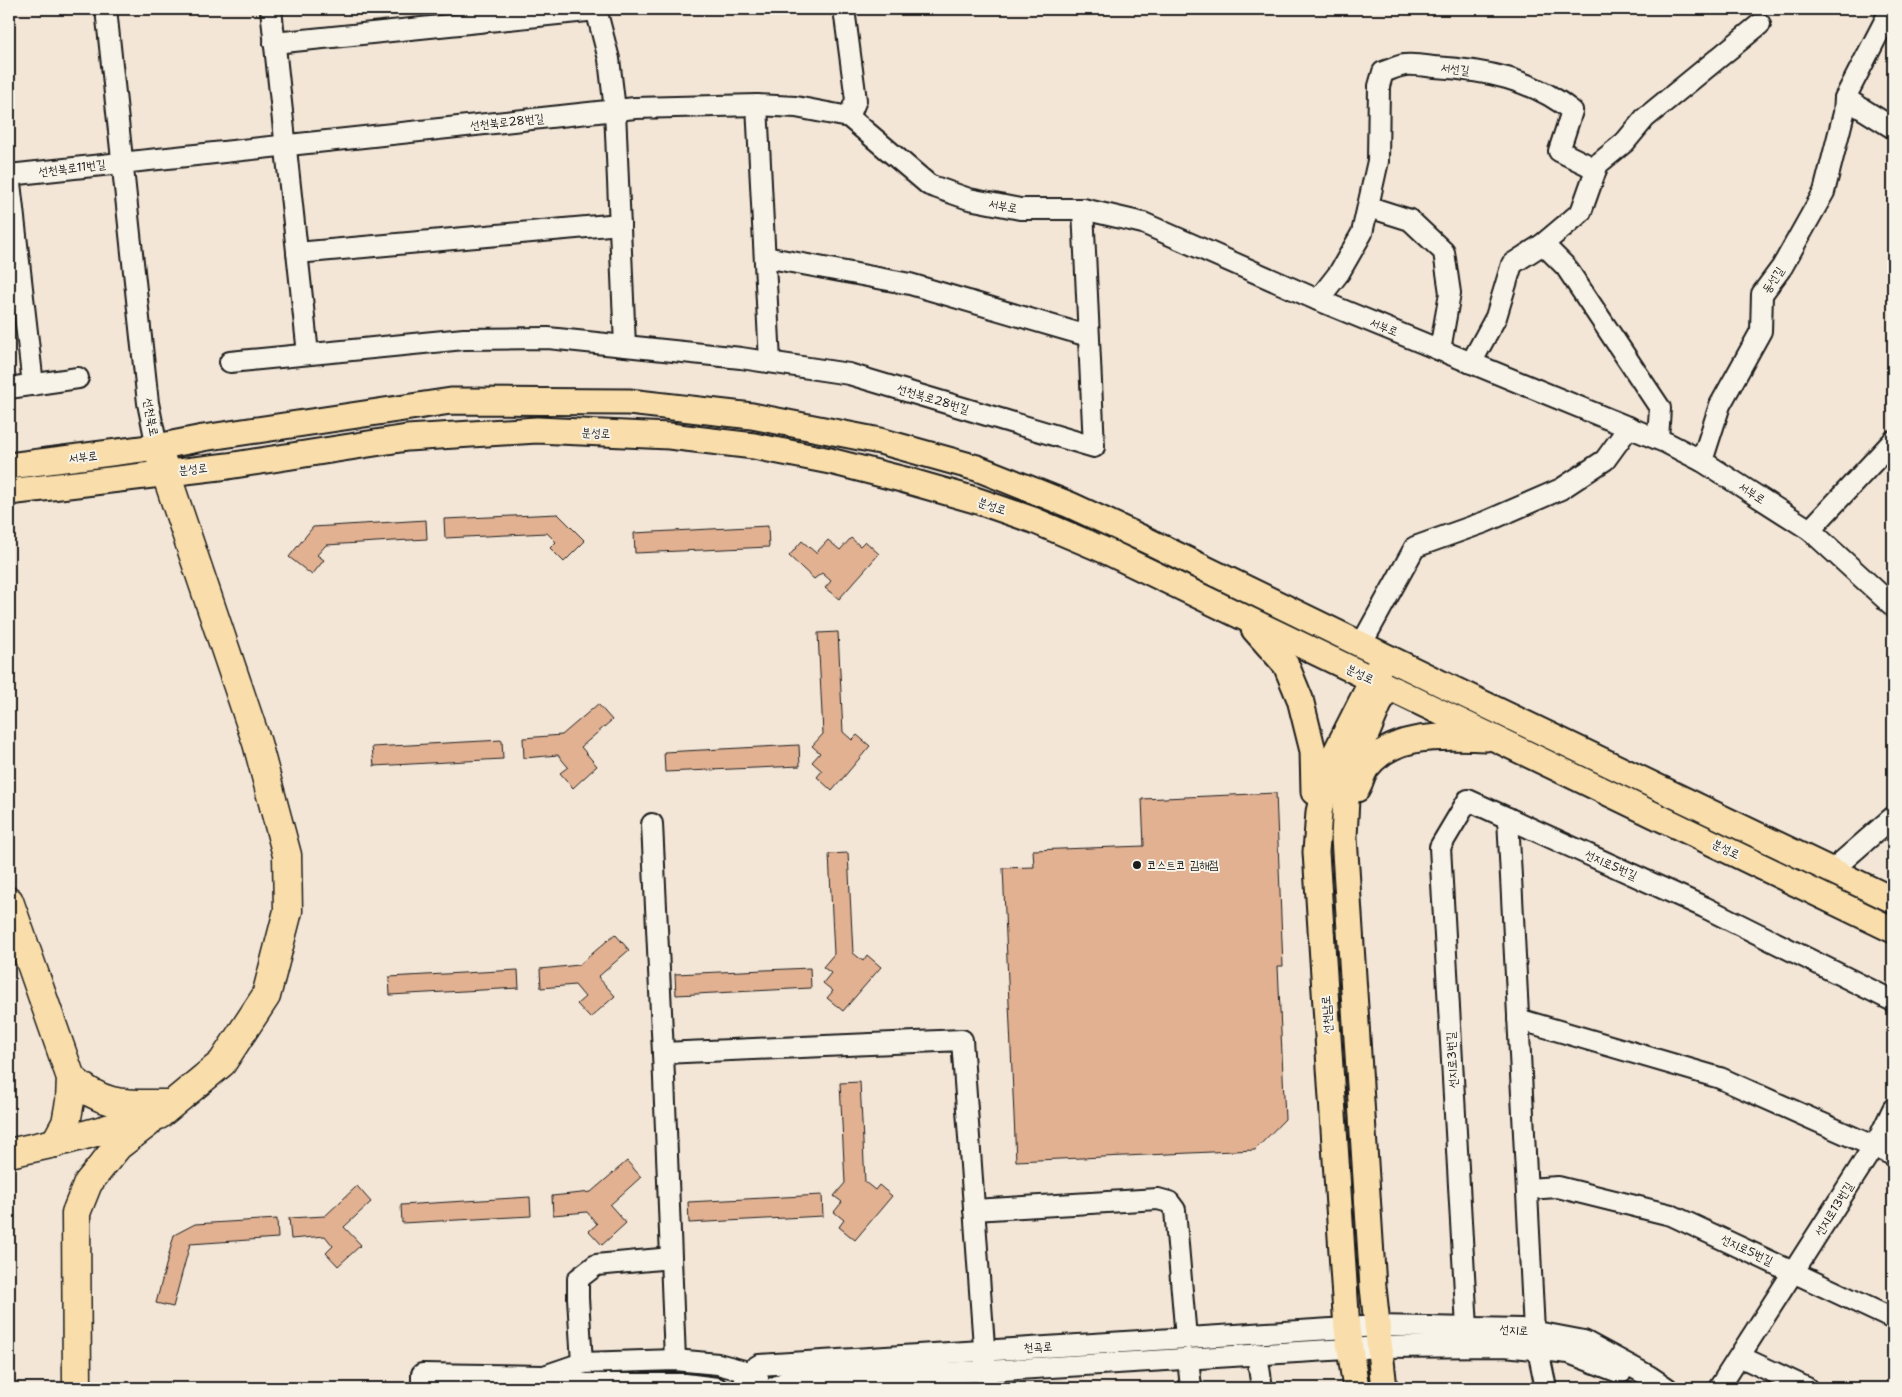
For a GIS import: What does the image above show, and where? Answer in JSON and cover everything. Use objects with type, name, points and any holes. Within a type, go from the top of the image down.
[{"type":"highway","points":[[77,1388],[76,1213],[88,1182],[118,1146],[222,1063],[266,996],[288,911],[287,855],[257,743],[161,460]]},
{"type":"highway","points":[[9,901],[71,1078],[66,1124],[55,1143]]},
{"type":"highway","points":[[71,1078],[87,1092],[108,1101],[166,1109]]},
{"type":"highway","points":[[9,1152],[55,1143],[166,1109]]},
{"type":"main road","name":"분성로","points":[[9,492],[161,460],[213,437],[451,401],[629,402],[752,416],[880,441],[977,468],[1070,505],[1140,536],[1392,660],[1893,900]]},
{"type":"main road","name":"분성로","points":[[161,460],[228,466],[408,438],[537,430],[670,436],[754,446],[830,461],[905,480],[975,500],[1033,520],[1106,551],[1893,930]]},
{"type":"main road","name":"서부로","points":[[9,466],[161,460]]},
{"type":"main road","points":[[1246,620],[1286,665],[1300,699],[1313,751],[1316,852]]},
{"type":"main road","name":"선천남로","points":[[1356,1388],[1349,1338],[1316,852],[1319,812],[1330,764],[1392,660]]},
{"type":"main road","name":"선천남로","points":[[1379,684],[1347,780],[1344,847],[1373,1278],[1384,1388]]},
{"type":"main road","points":[[1345,820],[1366,768],[1383,752],[1410,740],[1439,737],[1494,738]]},
{"type":"street","name":"선천북로","points":[[106,9],[129,162],[162,418],[161,460]]},
{"type":"street","name":"선천북로","points":[[119,9],[129,162]]},
{"type":"street","points":[[271,9],[308,354]]},
{"type":"street","points":[[844,9],[856,100],[849,117]]},
{"type":"street","name":"동선길","points":[[1702,461],[1720,405],[1761,330],[1762,294],[1782,267],[1824,192],[1844,113],[1845,98],[1891,9]]},
{"type":"street","points":[[274,43],[596,10],[609,59],[615,110],[625,346]]},
{"type":"street","points":[[1471,363],[1496,317],[1512,264],[1542,244],[1581,212],[1598,164],[1625,142],[1645,118],[1760,24]]},
{"type":"street","name":"서선길","points":[[1318,300],[1339,273],[1362,233],[1378,161],[1380,86],[1383,72],[1405,65],[1484,72],[1523,82],[1564,104],[1572,111],[1553,158],[1596,169]]},
{"type":"street","points":[[1845,98],[1893,128]]},
{"type":"street","name":"선천북로28번길","points":[[129,162],[635,108],[757,105],[796,107],[849,117]]},
{"type":"street","points":[[757,105],[770,362]]},
{"type":"street","name":"서부로","points":[[849,117],[929,185],[969,199],[1020,209],[1082,209],[1143,223],[1318,300],[1658,439],[1702,461],[1810,530],[1893,606]]},
{"type":"street","name":"선천북로11번길","points":[[33,384],[9,175],[129,162]]},
{"type":"street","points":[[1369,207],[1410,220],[1444,252],[1450,293],[1440,350]]},
{"type":"street","points":[[765,257],[910,284],[1088,336],[1082,209]]},
{"type":"street","points":[[297,253],[620,224]]},
{"type":"street","points":[[1542,244],[1566,267],[1660,408],[1658,439]]},
{"type":"street","name":"선천북로28번길","points":[[230,362],[464,339],[548,338],[770,362],[849,374],[1094,447],[1088,336]]},
{"type":"street","points":[[9,388],[78,378]]},
{"type":"street","points":[[1361,645],[1415,547],[1486,522],[1561,489],[1605,460],[1629,427]]},
{"type":"street","points":[[1810,530],[1893,441]]},
{"type":"street","name":"선지로5번길","points":[[1468,800],[1704,907],[1893,1001]]},
{"type":"street","name":"선지로3번길","points":[[1467,1328],[1440,847],[1468,800]]},
{"type":"street","points":[[1831,870],[1893,817]]},
{"type":"street","points":[[1508,818],[1536,1341],[1546,1388]]},
{"type":"street","points":[[652,824],[675,1360]]},
{"type":"street","points":[[1518,1019],[1720,1078],[1893,1155]]},
{"type":"street","points":[[663,1053],[962,1040],[986,1380]]},
{"type":"street","name":"선지로13번길","points":[[1719,1388],[1874,1146],[1893,1110]]},
{"type":"street","name":"선지로5번길","points":[[1527,1189],[1558,1187],[1671,1215],[1794,1272]]},
{"type":"street","points":[[974,1210],[1158,1200],[1169,1202],[1175,1210],[1186,1338]]},
{"type":"street","points":[[582,1363],[578,1280],[596,1265],[671,1258]]},
{"type":"street","points":[[1794,1272],[1893,1319]]},
{"type":"street","name":"선지로","points":[[1349,1338],[1379,1337],[1467,1328],[1521,1329],[1536,1341],[1623,1374],[1646,1388]]},
{"type":"street","name":"선지로","points":[[1379,1337],[1505,1346],[1536,1341],[1584,1342],[1649,1376],[1667,1388]]},
{"type":"street","name":"천곡로","points":[[745,1380],[759,1365],[1186,1338],[1349,1338]]},
{"type":"street","name":"천곡로","points":[[773,1387],[792,1378],[986,1380],[1188,1358],[1256,1354],[1349,1338]]},
{"type":"street","points":[[1256,1354],[1262,1388]]},
{"type":"street","points":[[1741,1356],[1807,1388]]},
{"type":"street","points":[[1188,1358],[1191,1388]]},
{"type":"street","points":[[542,1376],[582,1363],[675,1360],[718,1364],[745,1380],[773,1387]]},
{"type":"street","points":[[422,1388],[422,1374],[542,1376],[587,1384],[685,1384],[717,1388]]},
{"type":"building","points":[[558,514],[585,541],[564,562],[550,548],[556,542],[547,533],[445,538],[444,519]]},
{"type":"building","points":[[426,520],[427,539],[326,545],[317,555],[324,560],[312,575],[289,557],[313,527]]},
{"type":"building","points":[[768,526],[769,547],[635,553],[634,533]]},
{"type":"building","points":[[851,538],[860,546],[865,541],[879,554],[839,599],[825,588],[831,581],[822,573],[814,579],[789,556],[802,541],[816,553],[828,540],[840,550]]},
{"type":"building","points":[[838,632],[843,732],[852,740],[857,735],[870,746],[832,791],[817,777],[822,771],[812,762],[820,753],[812,746],[823,734],[818,633]]},
{"type":"building","points":[[598,704],[612,720],[581,747],[597,766],[573,788],[560,773],[568,767],[558,755],[524,758],[523,738],[562,735]]},
{"type":"building","points":[[502,740],[503,759],[374,766],[372,747]]},
{"type":"building","points":[[799,745],[800,766],[665,772],[664,752]]},
{"type":"building","points":[[1276,793],[1283,966],[1278,966],[1285,1119],[1255,1150],[1016,1161],[1003,868],[1034,867],[1033,850],[1144,846],[1142,799]]},
{"type":"building","points":[[848,853],[853,953],[863,961],[867,955],[881,967],[843,1011],[827,998],[833,991],[823,983],[831,973],[823,967],[834,954],[829,854]]},
{"type":"building","points":[[615,934],[629,950],[598,977],[615,996],[590,1018],[577,1004],[585,997],[575,985],[541,988],[540,969],[579,965]]},
{"type":"building","points":[[810,968],[811,988],[676,995],[675,974]]},
{"type":"building","points":[[518,970],[519,988],[390,995],[389,977]]},
{"type":"building","points":[[860,1082],[865,1182],[875,1190],[879,1185],[892,1196],[855,1240],[839,1227],[844,1220],[834,1212],[842,1202],[834,1196],[845,1183],[840,1083]]},
{"type":"building","points":[[627,1161],[641,1177],[610,1205],[626,1223],[602,1245],[589,1231],[597,1224],[587,1212],[553,1215],[552,1196],[591,1192]]},
{"type":"building","points":[[357,1186],[371,1202],[344,1227],[361,1245],[338,1266],[326,1253],[333,1246],[325,1236],[291,1239],[289,1218],[325,1216]]},
{"type":"building","points":[[822,1195],[823,1216],[689,1223],[688,1202]]},
{"type":"building","points":[[530,1197],[531,1216],[402,1223],[401,1205]]},
{"type":"building","points":[[277,1219],[278,1238],[190,1244],[173,1307],[156,1303],[174,1235],[195,1224]]},
{"type":"place","name":"코스트코 김해점","points":[[1137,865]]}]
